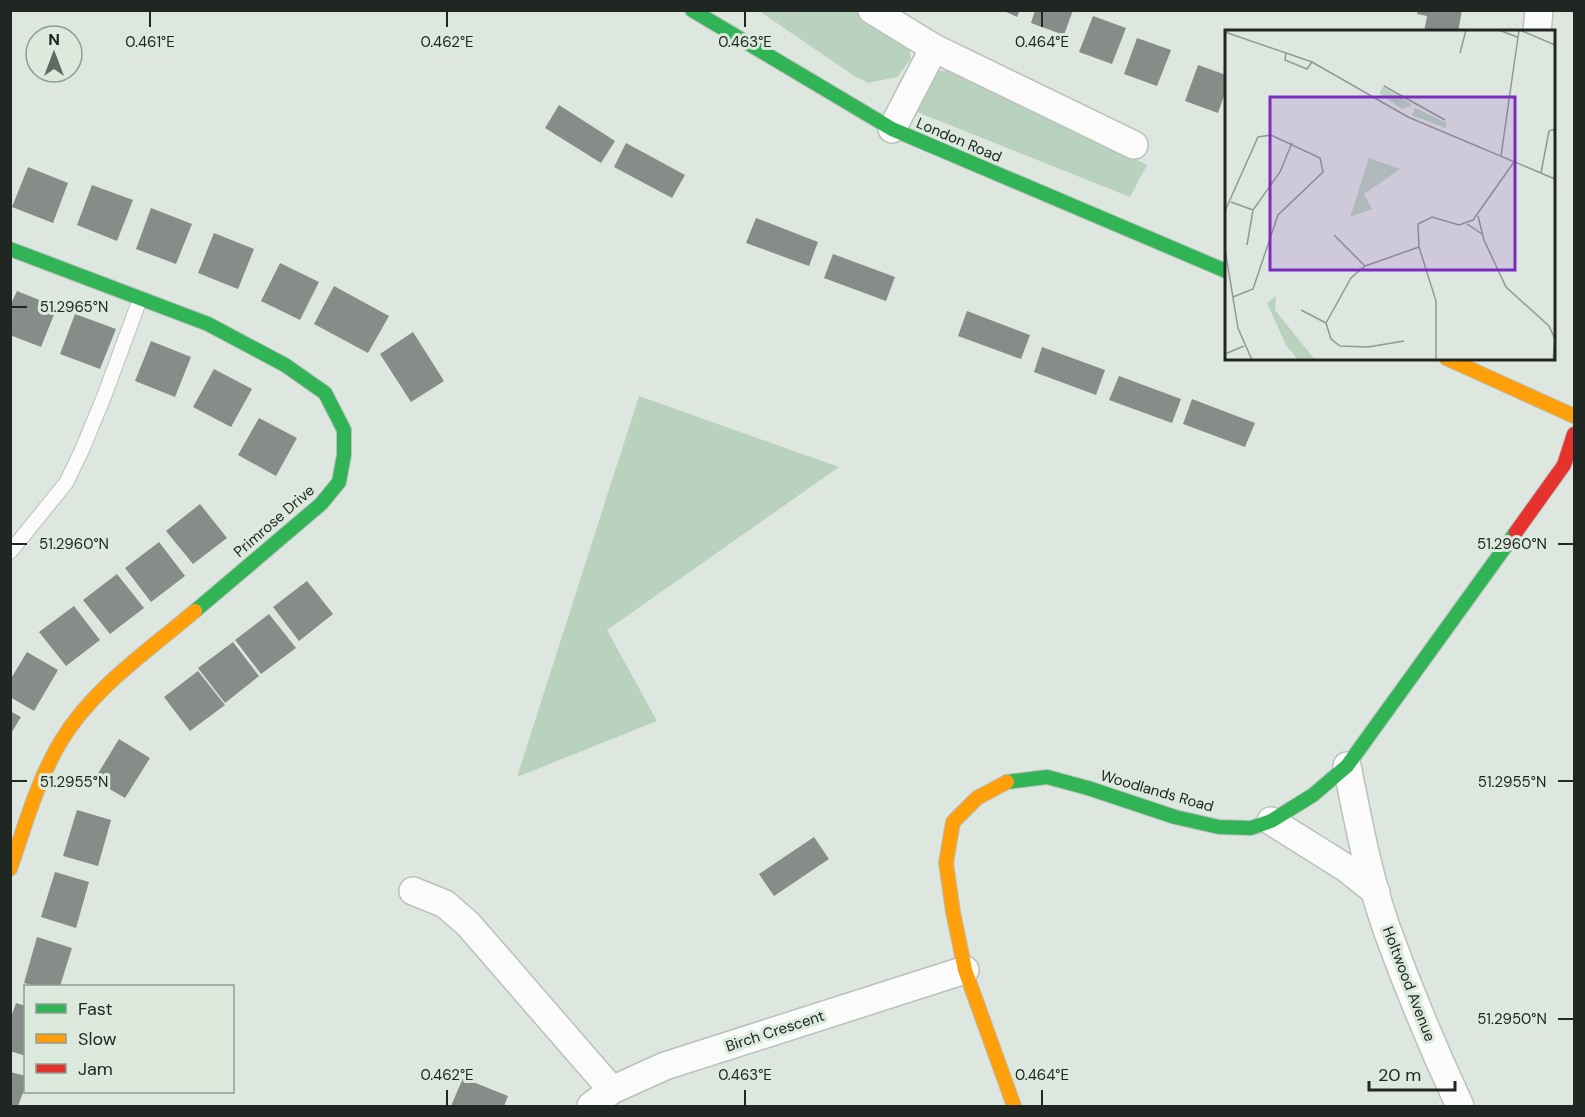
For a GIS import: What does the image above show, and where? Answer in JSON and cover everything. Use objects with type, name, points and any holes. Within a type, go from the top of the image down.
[{"type":"street","name":"London Road","points":[[692,10],[892,129],[1138,236],[1225,270]]},
{"type":"street","points":[[872,10],[934,48],[1134,145]]},
{"type":"street","points":[[1537,30],[1539,10]]},
{"type":"street","points":[[892,129],[934,48]]},
{"type":"street","name":"Primrose Drive","points":[[10,249],[208,324],[285,365],[325,393],[344,430],[345,455],[339,482],[321,504],[105,687],[87,709],[63,739],[50,760],[31,806],[10,870]]},
{"type":"street","points":[[1455,360],[1493,369],[1575,416]]},
{"type":"street","name":"Woodlands Road","points":[[1014,1107],[965,970],[946,863],[953,822],[977,798],[1008,781],[1047,777],[1175,817],[1219,826],[1251,828],[1271,821],[1313,795],[1347,766],[1564,465],[1575,434]]},
{"type":"street","name":"Holtwood Avenue","points":[[1347,766],[1386,926],[1439,1062],[1460,1107]]},
{"type":"street","points":[[1271,821],[1346,868],[1376,892]]},
{"type":"street","points":[[413,891],[445,904],[468,924],[612,1089]]},
{"type":"street","name":"Birch Crescent","points":[[591,1107],[612,1089],[665,1066],[965,970]]},
{"type":"lane","points":[[10,552],[66,483],[105,394],[140,299]]},
{"type":"green space","points":[[759,11],[857,11],[907,40],[911,59],[897,77],[868,83]]},
{"type":"green space","points":[[954,70],[1147,165],[1130,197],[917,112],[936,71]]},
{"type":"green space","points":[[639,396],[839,467],[607,630],[657,721],[517,777]]},
{"type":"building","points":[[1002,10],[1020,10],[1017,17]]},
{"type":"building","points":[[1035,10],[1073,10],[1064,35],[1031,23]]},
{"type":"building","points":[[1418,10],[1462,10],[1458,30],[1424,30],[1427,16],[1417,14]]},
{"type":"building","points":[[1093,16],[1126,28],[1112,64],[1079,52]]},
{"type":"building","points":[[1137,38],[1171,50],[1157,86],[1124,74]]},
{"type":"building","points":[[1198,65],[1225,75],[1225,93],[1218,113],[1185,101]]},
{"type":"building","points":[[559,105],[615,141],[601,163],[545,128]]},
{"type":"building","points":[[626,143],[685,175],[672,198],[614,167]]},
{"type":"building","points":[[28,167],[68,183],[53,223],[12,207]]},
{"type":"building","points":[[92,185],[133,200],[117,241],[77,225]]},
{"type":"building","points":[[151,208],[192,224],[176,264],[136,249]]},
{"type":"building","points":[[756,218],[818,242],[809,266],[746,243]]},
{"type":"building","points":[[214,233],[254,249],[238,289],[198,273]]},
{"type":"building","points":[[833,254],[895,277],[886,301],[824,278]]},
{"type":"building","points":[[280,263],[319,282],[300,320],[261,301]]},
{"type":"building","points":[[334,286],[389,316],[368,353],[314,324]]},
{"type":"building","points":[[17,291],[57,307],[41,347],[10,335],[10,306]]},
{"type":"building","points":[[967,311],[1030,335],[1021,359],[958,336]]},
{"type":"building","points":[[75,314],[116,329],[100,369],[60,354]]},
{"type":"building","points":[[413,332],[444,381],[411,402],[380,354]]},
{"type":"building","points":[[151,341],[191,357],[175,397],[135,381]]},
{"type":"building","points":[[1042,347],[1105,370],[1096,395],[1034,372]]},
{"type":"building","points":[[214,369],[252,389],[231,427],[193,407]]},
{"type":"building","points":[[1119,376],[1181,399],[1172,423],[1109,400]]},
{"type":"building","points":[[1192,399],[1255,423],[1245,447],[1183,424]]},
{"type":"building","points":[[259,418],[297,438],[276,476],[238,455]]},
{"type":"building","points":[[200,504],[227,538],[193,564],[166,531]]},
{"type":"building","points":[[159,542],[185,576],[151,602],[125,568]]},
{"type":"building","points":[[117,574],[144,608],[110,634],[83,600]]},
{"type":"building","points":[[307,581],[333,614],[299,641],[273,607]]},
{"type":"building","points":[[74,606],[100,640],[66,666],[39,632]]},
{"type":"building","points":[[269,614],[296,648],[261,674],[235,640]]},
{"type":"building","points":[[233,642],[259,676],[225,703],[198,668]]},
{"type":"building","points":[[27,652],[58,670],[34,711],[10,697],[10,680]]},
{"type":"building","points":[[198,671],[225,705],[190,731],[164,697]]},
{"type":"building","points":[[10,711],[21,717],[10,735]]},
{"type":"building","points":[[119,739],[150,758],[125,798],[94,780]]},
{"type":"building","points":[[77,810],[111,820],[98,866],[63,856]]},
{"type":"building","points":[[814,837],[829,859],[774,896],[759,874]]},
{"type":"building","points":[[55,872],[89,882],[76,928],[41,917]]},
{"type":"building","points":[[37,937],[72,948],[60,985],[24,983]]},
{"type":"building","points":[[16,1003],[24,1005],[24,1055],[10,1051],[10,1020]]},
{"type":"building","points":[[10,1072],[24,1076],[24,1090],[18,1106],[10,1106]]},
{"type":"building","points":[[463,1078],[508,1096],[504,1106],[451,1106]]},
{"type":"traffic: fast","points":[[692,10],[892,129],[1225,271]]},
{"type":"traffic: fast","points":[[10,249],[208,324],[285,365],[325,393],[344,430],[344,455],[339,482],[321,504],[195,611]]},
{"type":"traffic: fast","points":[[1007,782],[1047,777],[1175,817],[1219,827],[1251,828],[1271,821],[1313,795],[1347,766],[1516,532]]},
{"type":"traffic: slow","points":[[1450,360],[1574,416]]},
{"type":"traffic: slow","points":[[10,869],[45,772],[74,722],[122,671],[195,611]]},
{"type":"traffic: slow","points":[[1007,782],[977,798],[953,822],[946,863],[965,970],[1014,1106]]},
{"type":"traffic: jam","points":[[1516,532],[1564,465],[1574,434]]}]
